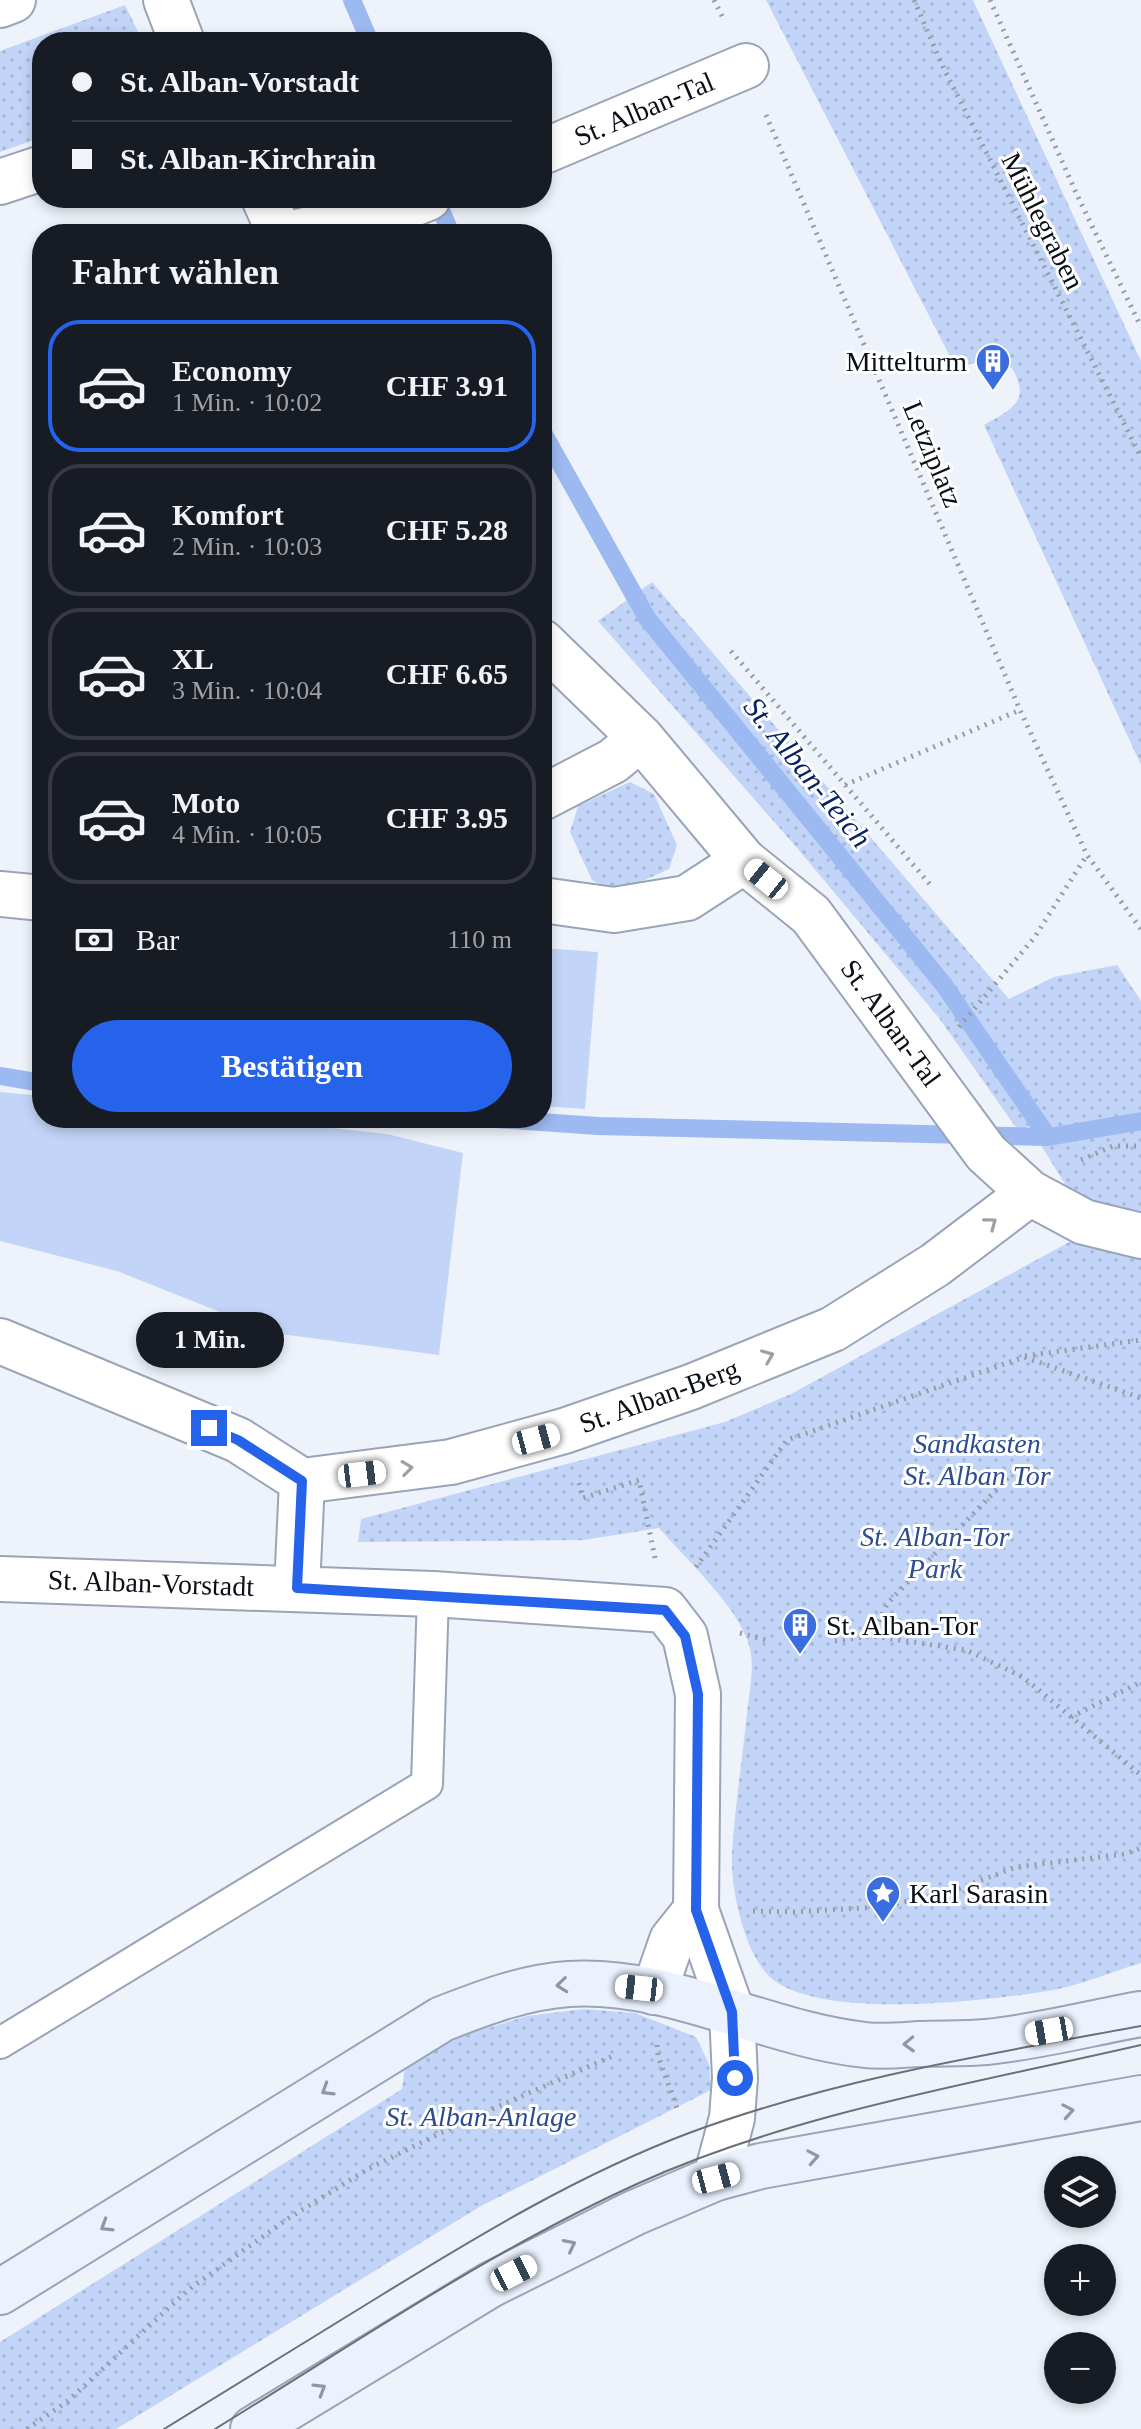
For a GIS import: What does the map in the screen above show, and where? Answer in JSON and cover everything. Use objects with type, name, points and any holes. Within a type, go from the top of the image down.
[{"type":"main road","points":[[0,2292],[442,2019],[525,1990],[569,1984],[605,1984],[654,1992],[732,2012],[791,2032],[867,2046],[987,2042],[1141,2014]]},
{"type":"main road","points":[[253,2429],[490,2285],[634,2213],[711,2180],[761,2166],[1141,2098]]},
{"type":"street","points":[[0,5],[13,0]]},
{"type":"street","points":[[166,0],[178,32]]},
{"type":"street","name":"St. Alban-Tal","points":[[552,148],[746,66]]},
{"type":"street","points":[[0,182],[32,171]]},
{"type":"street","points":[[329,224],[395,208]]},
{"type":"street","name":"St. Alban-Tal","points":[[552,652],[641,738],[744,861],[811,915],[986,1153],[1030,1193],[1084,1222],[1141,1236]]},
{"type":"street","points":[[552,793],[613,761],[641,738]]},
{"type":"street","points":[[552,902],[614,910],[687,898],[744,861]]},
{"type":"street","points":[[0,894],[32,897]]},
{"type":"street","name":"St. Alban-Berg","points":[[302,1481],[451,1462],[564,1431],[691,1387],[833,1329],[935,1265],[1030,1193]]},
{"type":"street","points":[[0,1341],[238,1440],[302,1481],[297,1588]]},
{"type":"street","name":"St. Alban-Vorstadt","points":[[0,1579],[433,1594],[665,1610]]},
{"type":"street","points":[[665,1610],[685,1636],[698,1694],[696,1910],[732,2012],[735,2078],[732,2118],[711,2180]]},
{"type":"street","points":[[654,1992],[672,1940],[696,1910]]},
{"type":"lane","points":[[0,2043],[427,1784],[433,1594]]},
{"type":"path","name":"Mühlegraben","points":[[914,0],[942,65],[1141,457]]},
{"type":"path","points":[[990,0],[1078,197],[1141,327]]},
{"type":"path","name":"Letziplatz","points":[[746,66],[1020,710],[1087,855],[1141,929]]},
{"type":"path","points":[[731,651],[933,888]]},
{"type":"path","points":[[845,785],[1020,710]]},
{"type":"path","points":[[953,1034],[1034,938],[1087,855]]},
{"type":"path","points":[[665,1610],[787,1440],[1024,1357],[1141,1340]]},
{"type":"path","points":[[1024,1357],[1141,1398]]},
{"type":"path","points":[[564,1431],[583,1498],[639,1480],[665,1610]]},
{"type":"path","points":[[872,1636],[887,1604],[1016,1469]]},
{"type":"path","points":[[835,1641],[872,1636],[966,1650],[1023,1677],[1141,1775]]},
{"type":"path","points":[[1071,1717],[1141,1682]]},
{"type":"path","points":[[696,1910],[793,1912],[881,1907],[953,1891],[1016,1867],[1125,1854],[1141,1848]]},
{"type":"path","points":[[654,1992],[658,2056],[711,2180]]},
{"type":"path","points":[[27,2429],[68,2401],[188,2290],[339,2187],[366,2170],[463,2122],[615,2055]]},
{"type":"green space","points":[[766,0],[973,0],[1141,361],[1141,765],[984,425],[1017,402],[1020,392],[1013,369],[991,360],[957,370]]},
{"type":"green space","points":[[125,5],[138,32],[52,32]]},
{"type":"green space","points":[[32,39],[32,141],[0,152],[0,51]]},
{"type":"green space","name":"St. Alban-Tor Park","points":[[652,582],[1009,999],[1054,977],[1117,965],[1141,1001],[1141,1963],[1060,1989],[945,2003],[863,2003],[825,1999],[793,1991],[770,1977],[753,1952],[740,1919],[733,1883],[735,1818],[751,1678],[752,1659],[748,1642],[733,1613],[659,1528],[584,1540],[358,1542],[361,1519],[725,1422],[791,1394],[1093,1229],[1029,1126],[1019,1132],[939,1018],[798,849],[598,621]]},
{"type":"green space","points":[[630,782],[654,794],[677,845],[669,869],[616,893],[592,880],[570,832],[578,806]]},
{"type":"green space","points":[[552,949],[598,952],[585,1109],[552,1107]]},
{"type":"green space","points":[[0,1092],[32,1095],[32,1128],[332,1128],[387,1134],[463,1153],[439,1355],[228,1327],[220,1312],[117,1271],[0,1241]]},
{"type":"green space","name":"St. Alban-Anlage","points":[[584,2009],[635,2013],[696,2037],[709,2064],[711,2090],[481,2206],[116,2429],[0,2429],[0,2342],[402,2089],[405,2067],[458,2037],[527,2016]]},
{"type":"waterway","name":"St. Alban-Teich","points":[[352,0],[366,32]]},
{"type":"waterway","name":"St. Alban-Teich","points":[[440,208],[447,224]]},
{"type":"waterway","name":"St. Alban-Teich","points":[[552,449],[647,618],[944,985],[1048,1137],[1141,1121]]},
{"type":"waterway","name":"St. Alban-Teich","points":[[0,1076],[32,1081]]},
{"type":"waterway","name":"St. Alban-Teich","points":[[552,1123],[1048,1137]]},
{"type":"tram line","points":[[164,2429],[493,2228],[648,2149],[744,2114],[856,2083],[1141,2026]]},
{"type":"tram line","points":[[215,2429],[476,2268],[639,2183],[760,2137],[822,2119],[1141,2045]]},
{"type":"place","name":"Mittelturm","points":[[993,392]]},
{"type":"place","name":"St. Alban-Tor","points":[[800,1656]]},
{"type":"place","name":"Karl Sarasin","points":[[883,1924]]},
{"type":"route","points":[[209,1428],[238,1440],[302,1481],[297,1588],[665,1610],[685,1636],[698,1694],[696,1910],[732,2012],[735,2078]]},
{"type":"park label","name":"Sandkasten St. Alban Tor","points":[[977,1459]]}]
